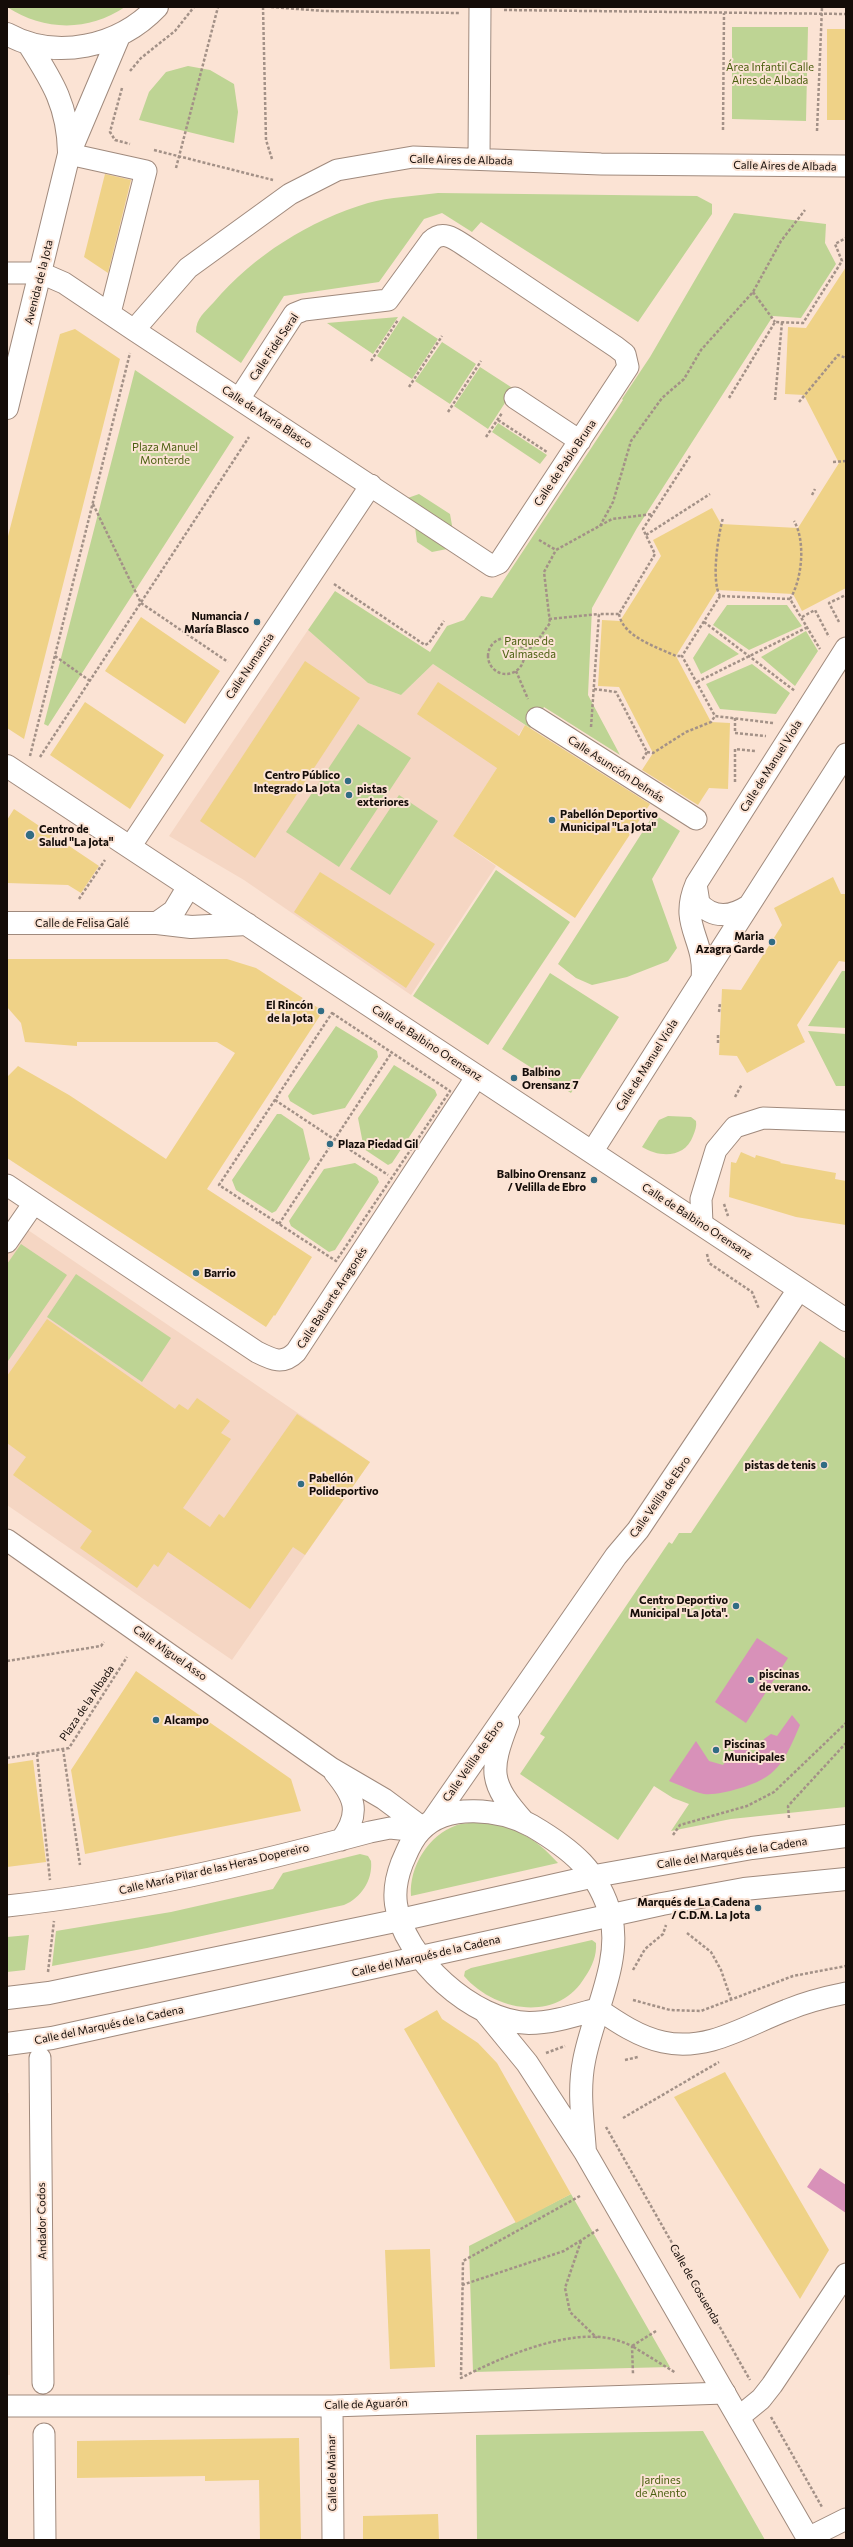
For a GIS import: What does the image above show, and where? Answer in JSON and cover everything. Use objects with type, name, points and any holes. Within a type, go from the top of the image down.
[{"type":"street","points":[[7,34],[18,43],[72,48],[91,45],[119,36],[148,16],[157,7]]},
{"type":"street","points":[[479,159],[480,7]]},
{"type":"street","name":"Avenida de la Jota","points":[[7,408],[69,154],[119,36]]},
{"type":"street","name":"Avenida de la Jota","points":[[18,43],[60,98],[66,117],[69,154]]},
{"type":"street","points":[[69,154],[146,170],[110,313]]},
{"type":"street","name":"Calle Aires de Albada","points":[[134,330],[188,268],[290,194],[337,170],[413,157],[601,164],[846,166]]},
{"type":"street","name":"Calle de Pablo Bruna","points":[[388,300],[431,241],[439,235],[448,235],[625,354],[628,367],[499,563],[492,566]]},
{"type":"street","points":[[7,273],[41,273]]},
{"type":"street","name":"Calle de María Blasco","points":[[41,273],[64,283],[492,566]]},
{"type":"street","name":"Calle Fidel Seral","points":[[239,399],[294,314],[298,311],[388,300]]},
{"type":"street","points":[[514,398],[580,441]]},
{"type":"street","name":"Calle Numancia","points":[[130,847],[371,485]]},
{"type":"street","name":"Calle de Manuel Viola","points":[[702,979],[701,954],[689,911],[690,900],[696,884],[838,643]]},
{"type":"street","name":"Calle Asunción Delmás","points":[[537,718],[696,819]]},
{"type":"street","name":"Calle de Manuel Viola","points":[[592,1152],[846,754]]},
{"type":"street","name":"Calle de Balbino Orensanz","points":[[16,772],[846,1320]]},
{"type":"street","points":[[696,884],[698,903],[710,912],[727,916],[748,906]]},
{"type":"street","points":[[157,924],[174,911],[189,886]]},
{"type":"street","name":"Calle de Felisa Galé","points":[[7,923],[157,924],[191,927],[247,924]]},
{"type":"street","name":"Calle Baluarte Aragonés","points":[[7,1185],[258,1352],[280,1362],[288,1360],[296,1352],[477,1076]]},
{"type":"street","points":[[710,1229],[701,1199],[716,1150],[735,1127],[763,1118],[846,1121]]},
{"type":"street","points":[[7,1242],[34,1203]]},
{"type":"street","name":"Calle Velilla de Ebro","points":[[486,2013],[459,1995],[421,1957],[400,1920],[396,1905],[396,1882],[406,1853],[497,1725],[516,1702],[616,1556],[638,1530],[800,1289]]},
{"type":"street","name":"Calle Miguel Asso","points":[[7,1540],[331,1768],[378,1795],[425,1826]]},
{"type":"street","name":"Calle Velilla de Ebro","points":[[516,1702],[502,1739],[495,1768],[500,1791],[524,1822]]},
{"type":"street","name":"Calle Miguel Asso","points":[[331,1768],[348,1788],[353,1800],[352,1823],[341,1840]]},
{"type":"street","points":[[425,1826],[453,1813],[475,1811],[524,1822],[583,1862],[594,1876],[610,1915],[614,1939],[613,1952],[581,2077],[585,2152]]},
{"type":"street","name":"Calle María Pilar de las Heras Dopereiro","points":[[7,1906],[93,1896],[152,1884],[390,1828],[425,1826]]},
{"type":"street","name":"Calle del Marqués de la Cadena","points":[[7,1998],[49,1993],[400,1920],[594,1876],[752,1848],[846,1836]]},
{"type":"street","name":"Calle del Marqués de la Cadena","points":[[7,2044],[52,2038],[610,1915],[744,1889],[846,1879]]},
{"type":"street","points":[[486,2013],[528,2023],[561,2018],[598,2009],[625,2026],[656,2040],[672,2043],[701,2043],[733,2034],[807,2003],[846,1993]]},
{"type":"street","points":[[486,2013],[527,2063],[585,2152],[809,2539],[846,2519]]},
{"type":"street","name":"Andador Codos","points":[[40,2058],[43,2383]]},
{"type":"street","points":[[739,2417],[761,2399],[846,2274]]},
{"type":"street","name":"Calle de Aguarón","points":[[7,2406],[332,2406],[724,2393]]},
{"type":"street","name":"Calle de Mainar","points":[[332,2406],[333,2540]]},
{"type":"street","points":[[44,2434],[45,2540]]},
{"type":"path","points":[[127,75],[136,62],[175,31],[194,7]]},
{"type":"path","points":[[176,168],[218,7]]},
{"type":"path","points":[[263,7],[266,140],[272,159]]},
{"type":"path","points":[[271,7],[324,11],[459,13]]},
{"type":"path","points":[[817,131],[822,7]]},
{"type":"path","points":[[504,10],[846,14]]},
{"type":"path","points":[[723,130],[724,13]]},
{"type":"path","points":[[124,83],[110,132],[115,140],[136,145]]},
{"type":"path","points":[[151,149],[273,180]]},
{"type":"path","points":[[600,526],[613,502],[631,441],[662,398],[684,379],[701,350],[753,292],[781,241],[805,210]]},
{"type":"path","points":[[775,322],[803,323],[842,261],[835,244],[846,238]]},
{"type":"path","points":[[753,292],[775,322]]},
{"type":"path","points":[[371,361],[400,318]]},
{"type":"path","points":[[729,398],[775,322]]},
{"type":"path","points":[[775,400],[782,322]]},
{"type":"path","points":[[16,772],[55,656],[134,330]]},
{"type":"path","points":[[409,387],[442,336]]},
{"type":"path","points":[[799,402],[838,355],[846,358]]},
{"type":"path","points":[[448,412],[481,361]]},
{"type":"path","points":[[498,420],[553,456]]},
{"type":"path","points":[[40,757],[249,437]]},
{"type":"path","points":[[682,656],[676,656],[640,640],[620,621],[619,614],[655,554],[643,529],[690,456]]},
{"type":"path","points":[[833,462],[846,461]]},
{"type":"path","points":[[812,495],[815,489]]},
{"type":"path","points":[[646,535],[710,494]]},
{"type":"path","points":[[93,504],[141,604],[234,666]]},
{"type":"path","points":[[524,650],[533,647],[550,623],[544,572],[556,550],[612,519],[653,514]]},
{"type":"path","points":[[720,596],[717,590],[716,566],[723,518]]},
{"type":"path","points":[[790,599],[801,567],[798,528],[794,521]]},
{"type":"path","points":[[537,538],[556,550]]},
{"type":"path","points":[[334,584],[428,644],[444,621]]},
{"type":"path","points":[[720,596],[790,599]]},
{"type":"path","points":[[682,656],[720,596]]},
{"type":"path","points":[[839,622],[829,604],[846,596]]},
{"type":"path","points":[[790,599],[821,651]]},
{"type":"path","points":[[802,617],[815,610],[838,643]]},
{"type":"path","points":[[590,751],[599,614]]},
{"type":"path","points":[[549,618],[619,614]]},
{"type":"path","points":[[704,622],[795,691]]},
{"type":"path","points":[[697,682],[808,627]]},
{"type":"path","points":[[505,637],[516,640],[524,650],[524,662],[516,671],[511,674],[498,672],[490,664],[488,652],[494,642],[505,637]]},
{"type":"path","points":[[55,656],[90,681]]},
{"type":"path","points":[[647,752],[653,753],[686,732],[711,722],[715,716],[682,656]]},
{"type":"path","points":[[516,671],[537,718]]},
{"type":"path","points":[[594,689],[616,692],[647,752]]},
{"type":"path","name":"Calle de Manuel Viola","points":[[715,716],[775,723]]},
{"type":"path","name":"Calle de Manuel Viola","points":[[735,718],[735,733],[767,736]]},
{"type":"path","name":"Calle de Manuel Viola","points":[[735,787],[735,749],[758,751]]},
{"type":"path","points":[[630,778],[647,752]]},
{"type":"path","points":[[79,900],[105,860]]},
{"type":"path","points":[[719,1012],[720,1003]]},
{"type":"path","points":[[332,1013],[392,1052],[450,1091],[336,1261],[219,1185],[332,1013]]},
{"type":"path","points":[[718,1033],[718,1043]]},
{"type":"path","points":[[279,1224],[392,1052]]},
{"type":"path","points":[[735,1097],[742,1084]]},
{"type":"path","points":[[275,1100],[392,1178]]},
{"type":"path","points":[[706,1183],[717,1190],[728,1214],[710,1229],[707,1259],[752,1292],[758,1304],[759,1315]]},
{"type":"path","points":[[7,1661],[101,1646],[104,1642]]},
{"type":"path","name":"Plaza de la Albada","points":[[7,1758],[69,1748],[127,1657]]},
{"type":"path","points":[[673,1835],[680,1825],[747,1806],[774,1792],[846,1723]]},
{"type":"path","points":[[789,1818],[788,1806],[846,1743]]},
{"type":"path","points":[[63,1749],[80,1865]]},
{"type":"path","points":[[37,1754],[50,1879]]},
{"type":"path","points":[[632,1973],[645,1949],[663,1934],[666,1929],[665,1921]]},
{"type":"path","points":[[687,1932],[711,1952],[721,1970],[731,1999]]},
{"type":"path","points":[[633,2000],[670,2010],[689,2012],[701,2011],[793,1976],[846,1966]]},
{"type":"path","points":[[545,2053],[570,2044]]},
{"type":"path","points":[[623,2118],[722,2060]]},
{"type":"path","name":"Calle de Cosuenda","points":[[606,2125],[823,2508]]},
{"type":"path","points":[[580,2196],[463,2261],[461,2378],[501,2357],[533,2347],[584,2337],[611,2338],[632,2346],[680,2375]]},
{"type":"path","points":[[462,2285],[564,2251],[599,2229]]},
{"type":"path","points":[[582,2240],[565,2288],[570,2312],[597,2338]]},
{"type":"path","points":[[632,2346],[656,2332]]},
{"type":"path","points":[[632,2346],[632,2376]]},
{"type":"shaded area","name":"Centro Público Integrado La Jota","points":[[308,630],[368,683],[401,695],[433,664],[525,725],[453,836],[496,866],[411,995],[244,880],[169,836]]},
{"type":"shaded area","points":[[25,1228],[370,1462],[232,1660],[7,1505],[7,1255]]},
{"type":"shaded area","name":"piscinas de verano.","points":[[757,1638],[788,1658],[746,1723],[715,1702]]},
{"type":"shaded area","points":[[792,1715],[800,1725],[789,1749],[778,1767],[762,1780],[733,1790],[708,1794],[695,1792],[669,1781],[696,1741],[709,1761],[723,1765],[734,1750],[747,1749],[756,1756],[764,1739],[771,1734],[777,1736]]},
{"type":"shaded area","points":[[7,2093],[9,2093],[10,2375],[7,2375]]},
{"type":"shaded area","points":[[820,2168],[846,2185],[846,2213],[807,2187]]},
{"type":"green space","points":[[7,7],[125,7],[96,21],[66,25],[36,21]]},
{"type":"green space","name":"Área Infantil Calle Aires de Albada","points":[[732,27],[808,27],[806,121],[732,119]]},
{"type":"green space","points":[[188,66],[210,70],[234,84],[238,112],[234,143],[139,120],[149,92],[166,72]]},
{"type":"green space","points":[[438,193],[697,196],[712,204],[712,214],[638,322],[481,222],[472,232],[442,213],[424,219],[379,282],[284,296],[241,363],[196,332],[199,319],[229,285],[265,255],[304,230],[346,210],[368,203],[394,198]]},
{"type":"green space","name":"Parque de Valmaseda","points":[[734,213],[826,224],[825,243],[836,264],[801,318],[773,316],[637,528],[592,608],[588,695],[620,755],[544,707],[530,728],[433,664],[401,695],[368,683],[308,630],[335,591],[430,652],[447,626],[464,620],[481,596],[492,598],[623,400],[622,399],[650,357]]},
{"type":"green space","points":[[403,316],[438,339],[412,379],[377,356]]},
{"type":"green space","points":[[398,317],[373,354],[327,323]]},
{"type":"green space","points":[[442,342],[476,364],[450,404],[415,381]]},
{"type":"green space","points":[[480,367],[514,389],[488,429],[454,406]]},
{"type":"green space","name":"Plaza Manuel Monterde","points":[[135,370],[234,437],[48,726],[44,724]]},
{"type":"green space","points":[[498,423],[547,455],[540,464],[492,432]]},
{"type":"green space","points":[[419,494],[450,514],[453,531],[405,499]]},
{"type":"green space","points":[[415,527],[447,549],[432,552],[417,542]]},
{"type":"green space","points":[[727,605],[787,605],[802,626],[749,650],[713,625]]},
{"type":"green space","points":[[806,631],[818,651],[795,686],[761,657]]},
{"type":"green space","points":[[709,633],[739,654],[701,674],[693,658]]},
{"type":"green space","points":[[752,664],[790,693],[776,714],[720,709],[706,684]]},
{"type":"green space","name":"pistas exteriores","points":[[358,724],[411,758],[339,867],[286,832]]},
{"type":"green space","points":[[399,795],[438,821],[390,895],[350,869]]},
{"type":"green space","points":[[654,814],[680,831],[652,879],[677,948],[668,961],[627,977],[592,985],[576,978],[558,964]]},
{"type":"green space","points":[[496,870],[570,922],[488,1045],[413,996]]},
{"type":"green space","points":[[842,971],[846,971],[846,1028],[808,1026]]},
{"type":"green space","points":[[550,973],[619,1017],[571,1093],[502,1049]]},
{"type":"green space","points":[[336,1026],[377,1051],[378,1057],[345,1108],[313,1115],[290,1101],[288,1096]]},
{"type":"green space","points":[[808,1031],[846,1034],[846,1086],[836,1086]]},
{"type":"green space","points":[[394,1065],[435,1090],[437,1095],[392,1163],[388,1165],[364,1149],[358,1118]]},
{"type":"green space","points":[[277,1114],[281,1114],[303,1129],[310,1159],[276,1211],[272,1213],[236,1190],[232,1180]]},
{"type":"green space","points":[[668,1116],[691,1117],[696,1121],[693,1136],[684,1149],[671,1154],[664,1154],[649,1151],[642,1147],[659,1120]]},
{"type":"green space","points":[[355,1163],[377,1177],[379,1182],[335,1250],[329,1252],[291,1226],[289,1221],[324,1169]]},
{"type":"green space","points":[[21,1244],[67,1275],[8,1361],[7,1264]]},
{"type":"green space","points":[[76,1274],[171,1338],[142,1382],[47,1317]]},
{"type":"green space","name":"Centro Deportivo Municipal \"La Jota\".","points":[[820,1341],[846,1359],[846,1807],[731,1819],[671,1831],[689,1804],[673,1798],[654,1786],[618,1840],[520,1774],[545,1737],[540,1734],[669,1542],[672,1544],[679,1533],[691,1533]]},
{"type":"green space","points":[[478,1822],[502,1826],[522,1834],[540,1846],[558,1863],[411,1896],[413,1874],[422,1853],[429,1844],[437,1836],[457,1825]]},
{"type":"green space","points":[[360,1854],[368,1856],[371,1861],[370,1875],[365,1888],[361,1893],[356,1898],[344,1905],[147,1948],[52,1966],[56,1931],[171,1912],[273,1889],[283,1873]]},
{"type":"green space","points":[[29,1935],[25,1970],[7,1972],[7,1937]]},
{"type":"green space","points":[[592,1940],[596,1943],[596,1952],[592,1965],[585,1977],[573,1992],[559,2001],[543,2006],[526,2007],[509,2004],[492,1998],[477,1988],[464,1976],[465,1971],[471,1968]]},
{"type":"green space","points":[[571,2194],[670,2367],[473,2372],[469,2246]]},
{"type":"green space","name":"Jardines de Anento","points":[[703,2431],[765,2540],[477,2540],[476,2435]]},
{"type":"building","points":[[827,29],[846,29],[846,120],[827,120]]},
{"type":"building","points":[[105,174],[131,180],[108,273],[84,257]]},
{"type":"building","points":[[846,267],[846,588],[802,611],[793,594],[717,590],[676,656],[711,722],[730,723],[728,789],[709,788],[698,805],[642,770],[653,753],[619,687],[598,686],[602,620],[620,621],[661,556],[653,540],[712,508],[721,524],[798,528],[839,463],[804,395],[785,394],[788,327],[806,328]]},
{"type":"building","points":[[75,329],[120,359],[24,739],[7,728],[7,540],[60,334]]},
{"type":"building","points":[[141,617],[220,671],[185,724],[105,671]]},
{"type":"building","points":[[305,661],[360,698],[255,858],[200,821]]},
{"type":"building","name":"Pabellón Deportivo Municipal \"La Jota\"","points":[[438,682],[519,736],[525,725],[650,804],[575,918],[453,836],[497,768],[417,714]]},
{"type":"building","points":[[85,702],[164,755],[130,809],[50,755]]},
{"type":"building","name":"Centro de Salud \"La Jota\"","points":[[14,809],[99,866],[81,893],[68,885],[7,883],[7,820]]},
{"type":"building","points":[[320,872],[435,944],[406,988],[294,912]]},
{"type":"building","points":[[833,877],[841,894],[846,894],[846,962],[839,961],[797,1025],[805,1042],[747,1073],[737,1056],[719,1055],[722,989],[741,990],[782,925],[774,908]]},
{"type":"building","points":[[7,959],[227,959],[256,968],[323,1011],[207,1189],[312,1257],[275,1316],[274,1315],[266,1327],[7,1158],[7,1077],[18,1066],[69,1095],[166,1159],[235,1053],[217,1042],[77,1042],[77,1046],[25,1042],[21,1023],[7,1007]]},
{"type":"building","points":[[741,1152],[755,1158],[756,1155],[781,1162],[780,1163],[836,1173],[835,1179],[846,1181],[846,1225],[796,1217],[729,1197],[731,1162],[736,1163]]},
{"type":"building","points":[[47,1319],[175,1409],[179,1404],[188,1410],[197,1398],[230,1421],[221,1433],[231,1439],[183,1508],[210,1527],[219,1514],[224,1518],[297,1414],[370,1462],[305,1555],[293,1547],[250,1609],[168,1552],[158,1567],[154,1564],[137,1588],[80,1548],[92,1531],[13,1475],[26,1457],[7,1443],[7,1376]]},
{"type":"building","name":"Alcampo","points":[[136,1671],[291,1779],[301,1811],[85,1854],[71,1770]]},
{"type":"building","points":[[33,1760],[46,1862],[7,1867],[7,1764]]},
{"type":"building","points":[[437,2010],[442,2019],[478,2043],[497,2063],[571,2194],[516,2223],[404,2029]]},
{"type":"building","points":[[725,2072],[829,2250],[800,2299],[674,2097]]},
{"type":"building","points":[[430,2249],[435,2367],[390,2369],[385,2250]]},
{"type":"building","points":[[299,2438],[301,2540],[260,2540],[259,2480],[205,2481],[205,2476],[77,2478],[77,2441]]},
{"type":"building","points":[[438,2514],[439,2540],[363,2540],[363,2516]]},
{"type":"place","name":"Numancia / María Blasco","points":[[257,622]]},
{"type":"place","name":"Centro Público Integrado La Jota","points":[[348,781]]},
{"type":"place","name":"pistas exteriores","points":[[349,795]]},
{"type":"place","name":"Pabellón Deportivo Municipal \"La Jota\"","points":[[552,820]]},
{"type":"place","name":"Centro de Salud \"La Jota\"","points":[[30,835]]},
{"type":"place","name":"Maria Azagra Garde","points":[[772,942]]},
{"type":"place","name":"El Rincón de la Jota","points":[[321,1011]]},
{"type":"place","name":"Balbino Orensanz 7","points":[[514,1078]]},
{"type":"place","name":"Plaza Piedad Gil","points":[[330,1144]]},
{"type":"place","name":"Balbino Orensanz / Velilla de Ebro","points":[[594,1180]]},
{"type":"place","name":"Barrio","points":[[196,1273]]},
{"type":"place","name":"pistas de tenis","points":[[824,1465]]},
{"type":"place","name":"Pabellón Polideportivo","points":[[301,1484]]},
{"type":"place","name":"Centro Deportivo Municipal \"La Jota\".","points":[[736,1606]]},
{"type":"place","name":"piscinas de verano.","points":[[751,1680]]},
{"type":"place","name":"Alcampo","points":[[156,1720]]},
{"type":"place","name":"Piscinas Municipales","points":[[716,1750]]},
{"type":"place","name":"Marqués de La Cadena / C.D.M. La Jota","points":[[758,1908]]}]
